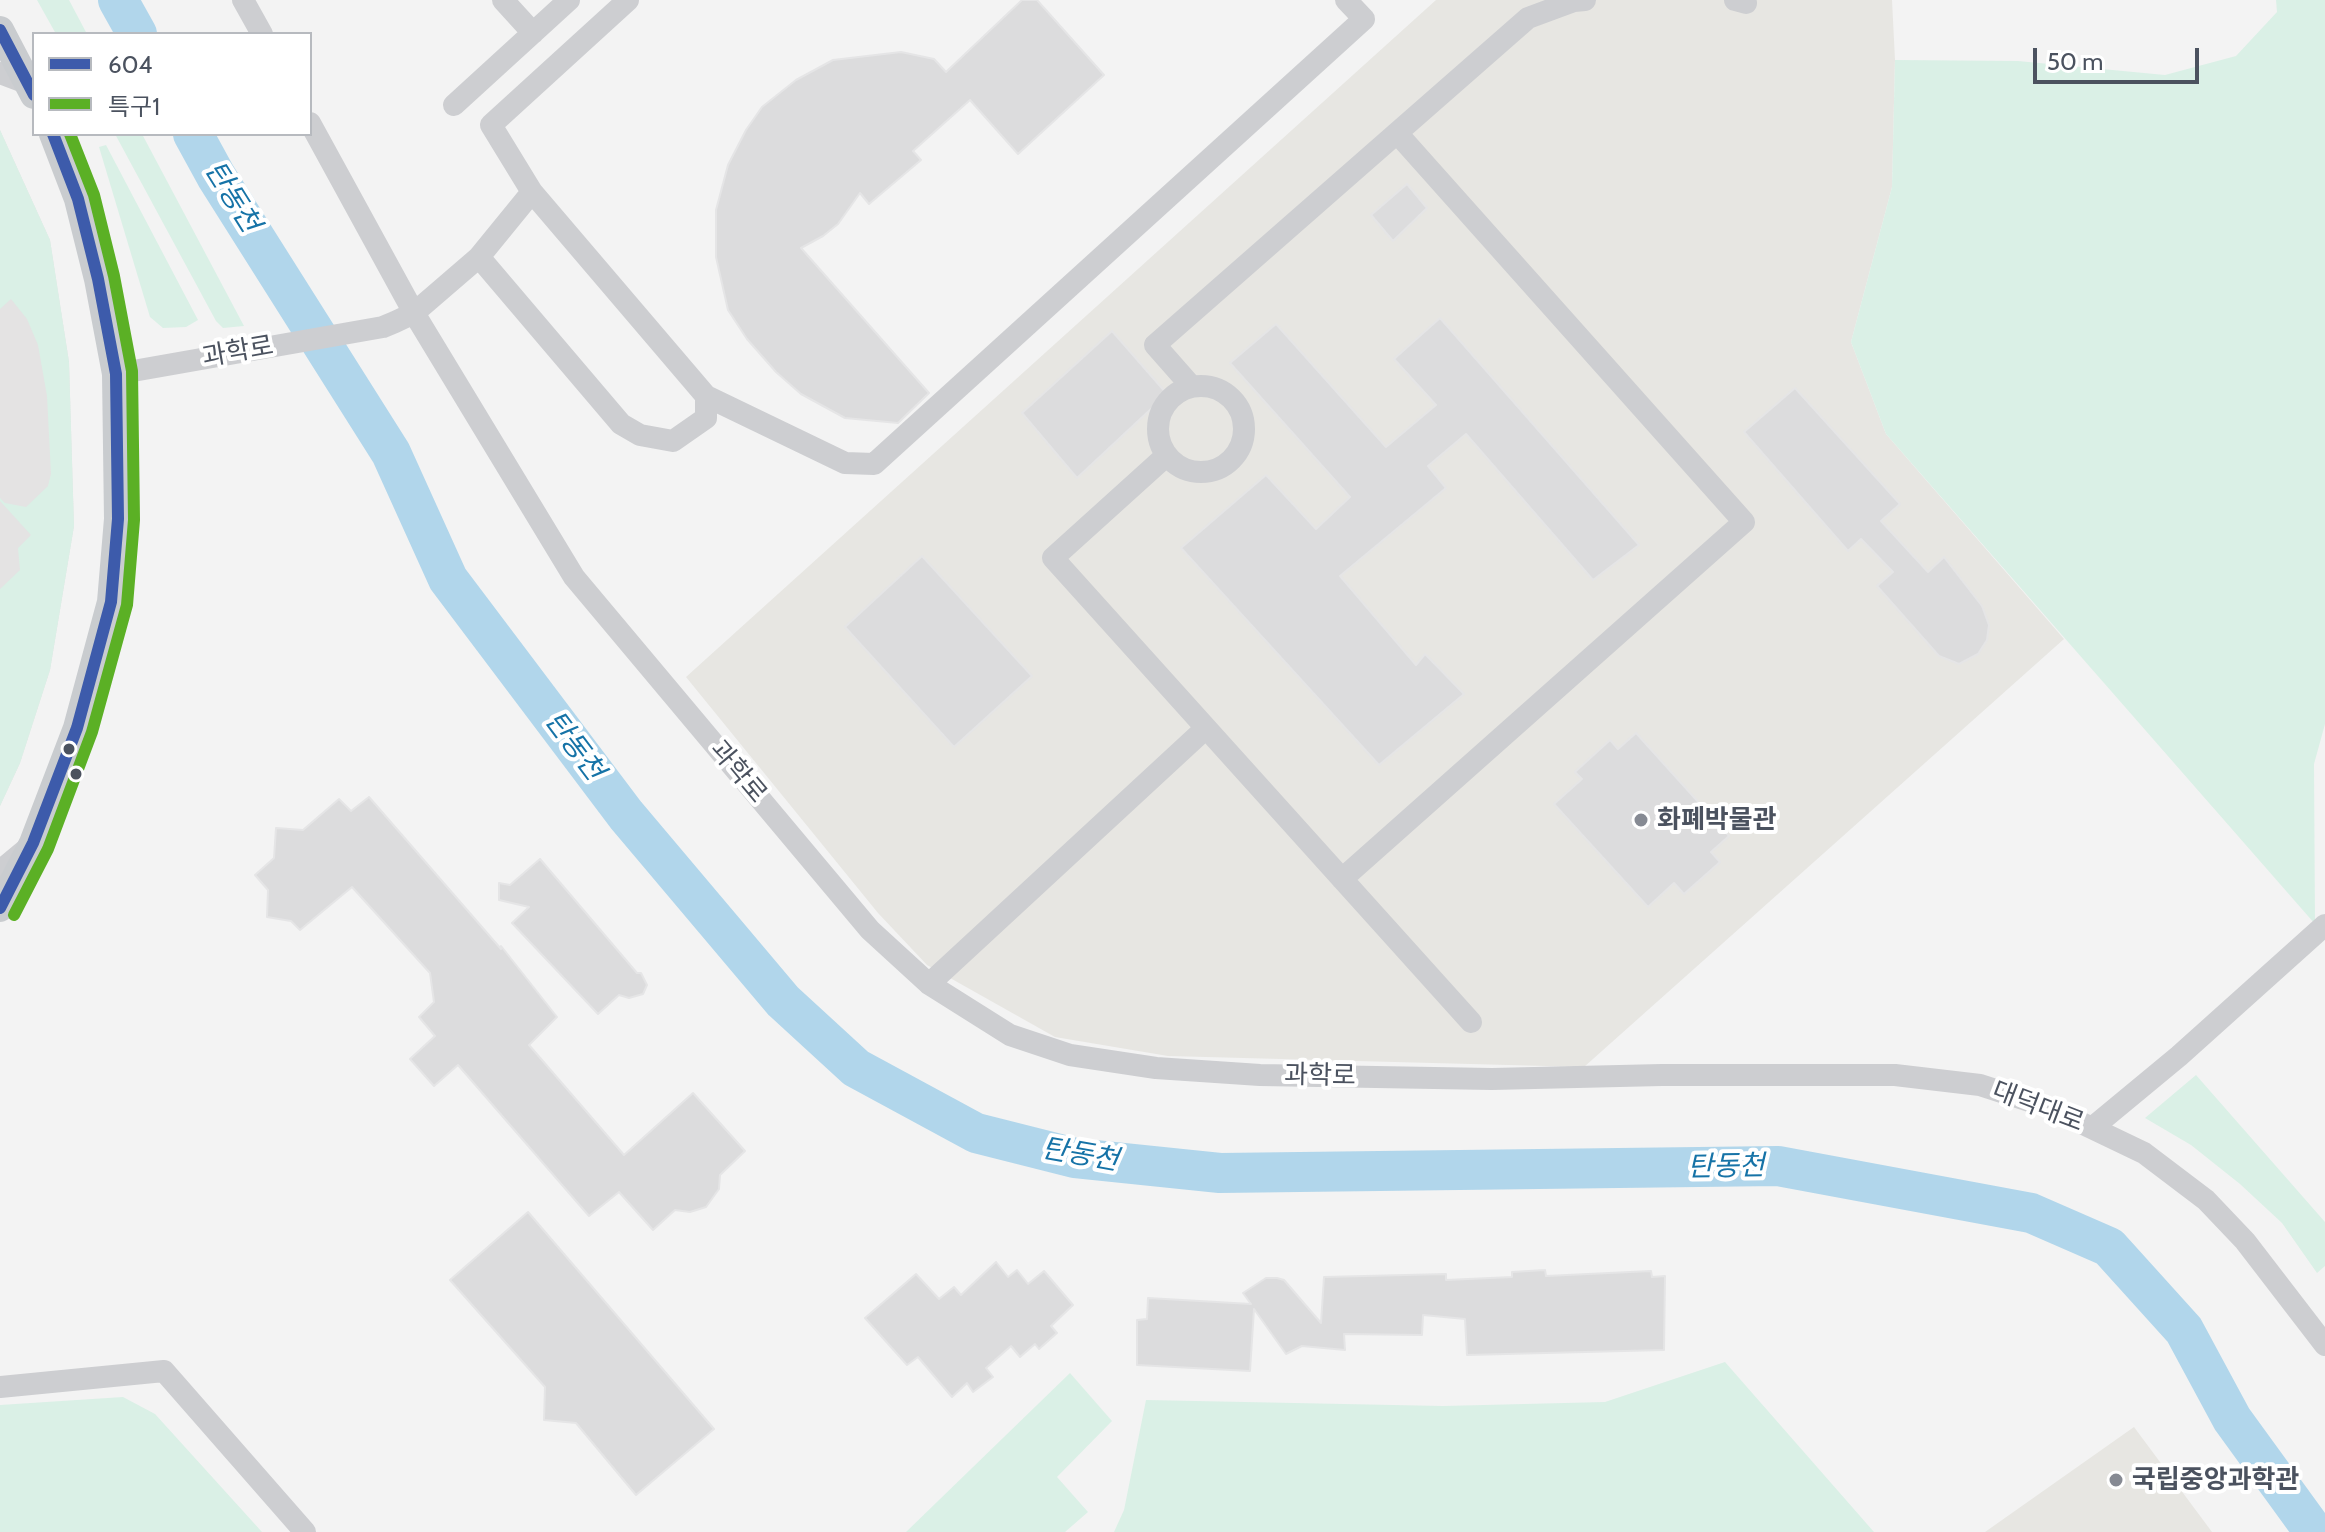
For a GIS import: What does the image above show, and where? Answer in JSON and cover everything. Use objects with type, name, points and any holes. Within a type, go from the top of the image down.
[{"type":"main road","points":[[0,30],[31,90]]},
{"type":"main road","points":[[0,908],[33,843],[77,728],[111,602],[118,519],[116,374],[98,279],[78,199],[54,136]]},
{"type":"street","points":[[243,0],[261,32]]},
{"type":"street","points":[[503,0],[533,33]]},
{"type":"street","points":[[454,105],[569,0]]},
{"type":"street","points":[[628,0],[491,125],[532,192],[706,396],[845,463],[874,464],[1364,19],[1346,0]]},
{"type":"street","points":[[1192,387],[1155,345],[1528,18],[1585,0]]},
{"type":"street","points":[[0,73],[31,90]]},
{"type":"street","points":[[312,127],[414,313],[479,257],[532,192]]},
{"type":"street","points":[[1342,879],[1744,522],[1397,133]]},
{"type":"street","points":[[479,257],[621,424],[640,435],[673,441],[706,418],[706,396]]},
{"type":"street","name":"과학로","points":[[116,374],[383,327],[414,313],[574,577],[870,930],[929,984],[1010,1035],[1070,1055],[1156,1068],[1260,1075],[1492,1079],[1662,1075]]},
{"type":"street","points":[[1192,387],[1220,391],[1232,400],[1244,427],[1242,442],[1235,455],[1225,465],[1212,471],[1197,473],[1183,469],[1167,455],[1158,436],[1162,410],[1169,400],[1192,387]]},
{"type":"street","points":[[1167,455],[1053,558],[1471,1022]]},
{"type":"street","points":[[929,984],[1206,728]]},
{"type":"street","points":[[0,871],[33,843]]},
{"type":"street","points":[[2092,1128],[2179,1056],[2325,925]]},
{"type":"street","name":"대덕대로","points":[[1662,1075],[1895,1075],[1980,1085],[2048,1107],[2144,1153],[2206,1200],[2245,1241],[2325,1345]]},
{"type":"street","points":[[0,1387],[164,1371],[305,1532]]},
{"type":"shaded area","points":[[1436,0],[1892,0],[1895,60],[1892,187],[1851,342],[1886,434],[2064,639],[1584,1067],[1168,1056],[1055,1037],[927,965],[878,913],[686,677]]},
{"type":"shaded area","points":[[0,130],[50,240],[69,362],[74,526],[50,670],[20,763],[0,806]]},
{"type":"shaded area","name":"국립중앙과학관","points":[[2134,1427],[2212,1532],[1985,1532]]},
{"type":"green space","points":[[37,0],[69,0],[86,32],[55,32]]},
{"type":"green space","points":[[2276,0],[2325,0],[2325,724],[2314,764],[2315,924],[1886,434],[1851,342],[1892,187],[1895,60],[2018,61],[2165,75],[2236,56],[2277,12]]},
{"type":"green space","points":[[0,130],[50,240],[69,362],[74,526],[50,670],[20,763],[0,806],[0,589],[20,570],[18,548],[31,535],[0,498],[5,503],[26,507],[48,486],[51,474],[47,396],[38,345],[27,319],[11,299],[0,309]]},
{"type":"green space","points":[[116,136],[143,136],[244,326],[223,328],[216,321]]},
{"type":"green space","points":[[106,145],[198,320],[186,327],[163,328],[150,317],[99,147]]},
{"type":"green space","points":[[2196,1075],[2325,1222],[2325,1266],[2317,1273],[2282,1223],[2240,1184],[2191,1145],[2145,1118]]},
{"type":"green space","points":[[1725,1362],[1874,1532],[1114,1532],[1124,1510],[1146,1400],[1443,1406],[1605,1402]]},
{"type":"green space","points":[[1070,1373],[1112,1421],[1057,1477],[1088,1512],[1065,1532],[906,1532]]},
{"type":"green space","points":[[123,1397],[155,1414],[262,1532],[0,1532],[0,1405]]},
{"type":"building","points":[[1022,0],[1037,0],[1104,75],[1018,154],[970,100],[913,151],[921,160],[869,204],[860,193],[838,224],[801,248],[929,393],[898,423],[845,418],[801,394],[776,372],[747,339],[728,310],[716,257],[716,210],[728,165],[762,107],[796,80],[833,60],[901,52],[934,59],[946,72]]},
{"type":"building","points":[[1407,184],[1427,208],[1393,241],[1371,215]]},
{"type":"building","points":[[1440,318],[1639,545],[1593,580],[1466,434],[1428,466],[1446,488],[1340,576],[1416,665],[1425,654],[1464,694],[1379,765],[1181,548],[1266,475],[1316,529],[1350,497],[1230,363],[1276,324],[1386,447],[1436,405],[1394,359]]},
{"type":"building","points":[[1112,331],[1167,394],[1077,478],[1022,413]]},
{"type":"building","points":[[1795,388],[1900,504],[1881,521],[1928,572],[1944,557],[1982,606],[1989,625],[1987,640],[1978,654],[1959,664],[1939,656],[1877,586],[1893,572],[1861,539],[1848,551],[1744,432]]},
{"type":"building","points":[[922,556],[1032,676],[954,747],[845,627]]},
{"type":"building","name":"화폐박물관","points":[[1636,733],[1729,836],[1711,852],[1720,862],[1684,894],[1674,883],[1648,907],[1554,804],[1582,779],[1575,772],[1610,740],[1618,749]]},
{"type":"building","points":[[369,797],[501,949],[501,946],[557,1017],[529,1045],[624,1155],[693,1093],[745,1151],[720,1175],[719,1189],[706,1207],[690,1212],[675,1210],[653,1230],[619,1192],[589,1216],[458,1065],[434,1086],[410,1059],[435,1036],[419,1017],[434,1002],[430,973],[352,887],[300,930],[291,921],[267,917],[268,890],[255,875],[274,858],[276,828],[303,830],[339,799],[351,811]]},
{"type":"building","points":[[540,859],[637,973],[641,973],[647,985],[643,994],[629,998],[619,995],[598,1014],[512,923],[529,907],[499,900],[499,883],[510,885]]},
{"type":"building","points":[[528,1212],[714,1429],[636,1495],[576,1423],[544,1420],[545,1387],[450,1280]]},
{"type":"building","points":[[996,1262],[1008,1277],[1017,1270],[1028,1284],[1044,1271],[1073,1305],[1051,1326],[1057,1333],[1039,1349],[1035,1344],[1020,1357],[1011,1346],[986,1368],[993,1377],[973,1392],[967,1383],[952,1397],[918,1357],[907,1365],[865,1318],[916,1274],[939,1299],[954,1287],[961,1295]]},
{"type":"building","points":[[1545,1270],[1546,1276],[1651,1271],[1652,1277],[1665,1276],[1664,1350],[1467,1355],[1465,1319],[1423,1315],[1422,1335],[1344,1334],[1345,1350],[1302,1346],[1286,1354],[1254,1309],[1250,1371],[1137,1365],[1137,1320],[1147,1319],[1148,1298],[1251,1304],[1243,1293],[1266,1278],[1277,1278],[1284,1280],[1321,1323],[1324,1277],[1446,1274],[1446,1280],[1512,1277],[1512,1272]]},
{"type":"waterway","name":"탄동천","points":[[118,0],[136,32]]},
{"type":"waterway","name":"탄동천","points":[[194,136],[216,176],[391,453],[448,579],[626,815],[783,1001],[856,1068],[976,1133],[1075,1158],[1220,1173],[1778,1166],[2031,1213],[2109,1247],[2184,1330],[2232,1419],[2314,1532]]},
{"type":"transit line","name":"604","points":[[0,30],[32,91]]},
{"type":"transit line","name":"604","points":[[0,908],[33,843],[77,728],[111,602],[118,519],[116,374],[98,279],[78,199],[54,136]]},
{"type":"transit line","name":"특구1","points":[[14,915],[48,849],[92,732],[127,605],[134,520],[132,371],[114,276],[94,195],[71,136]]},
{"type":"place","name":"화폐박물관","points":[[1641,820]]},
{"type":"place","name":"국립중앙과학관","points":[[2116,1480]]}]
